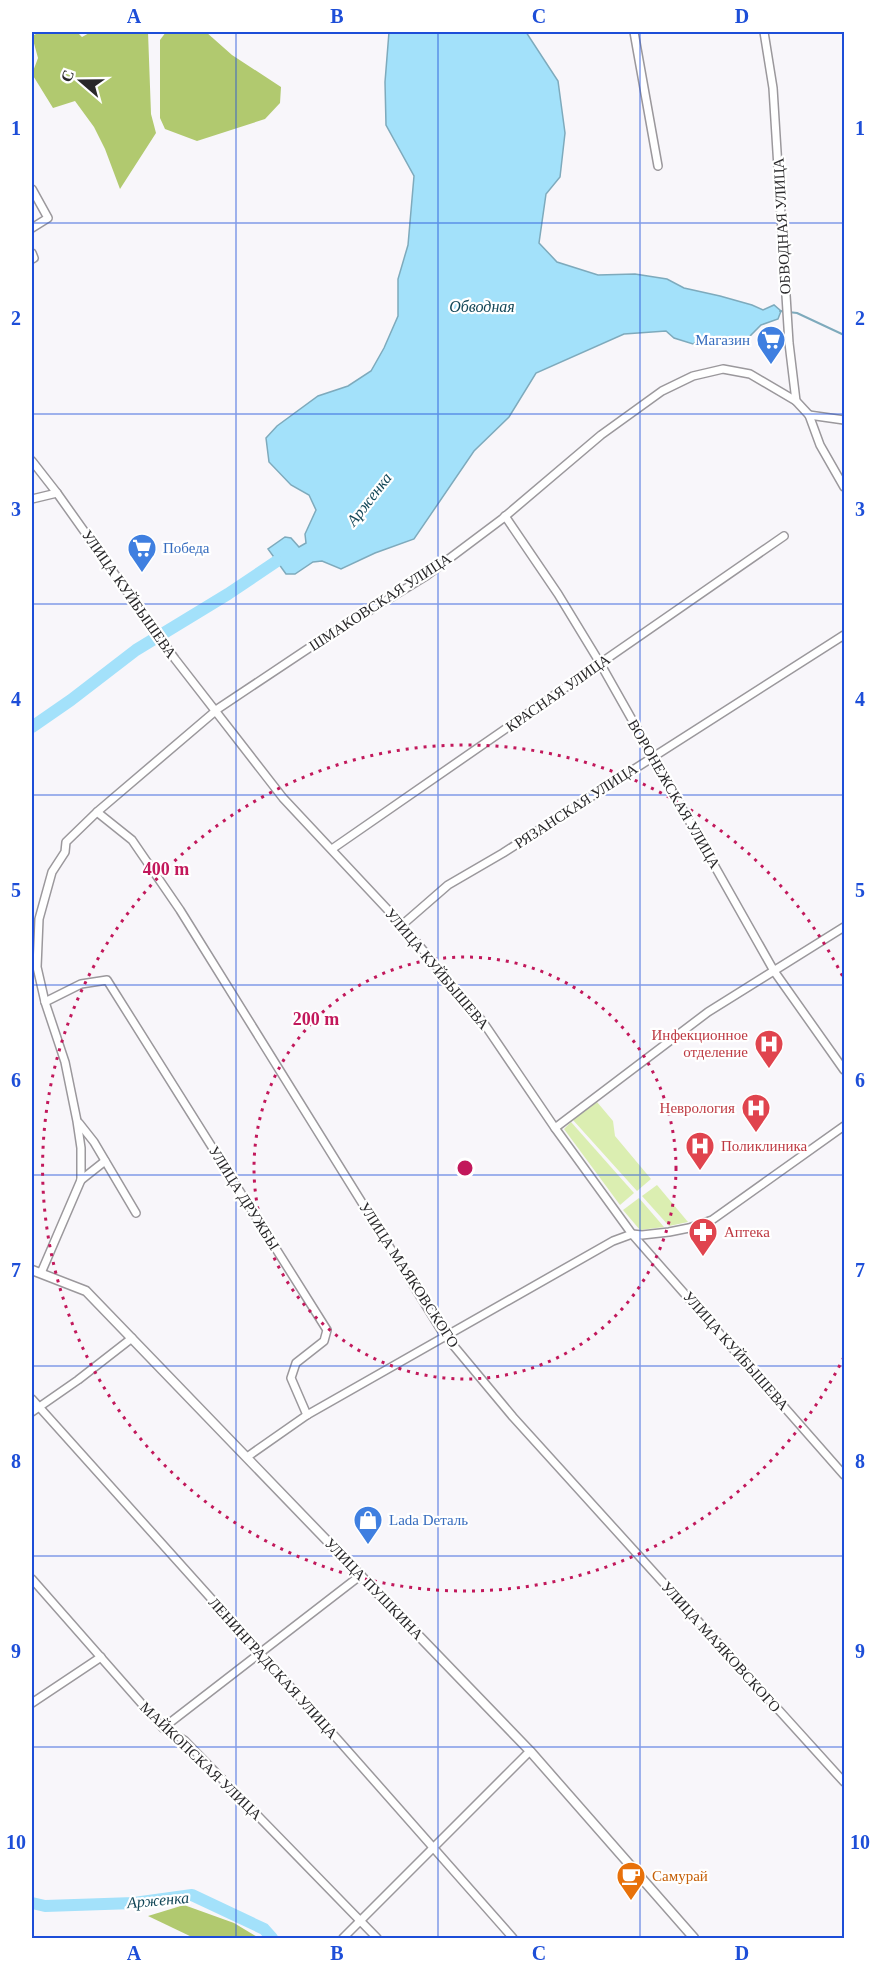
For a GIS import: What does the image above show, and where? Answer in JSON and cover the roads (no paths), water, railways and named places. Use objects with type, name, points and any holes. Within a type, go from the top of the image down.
[{"type":"main road","name":"УЛИЦА ПУШКИНА","points":[[32,1270],[86,1291],[530,1751],[694,1938]]},
{"type":"street","points":[[634,32],[658,166]]},
{"type":"street","name":"ОБВОДНАЯ УЛИЦА","points":[[764,32],[774,88],[789,343],[796,401]]},
{"type":"street","points":[[32,189],[48,218],[32,228]]},
{"type":"street","points":[[32,253],[34,258],[32,259]]},
{"type":"street","name":"ШМАКОВСКАЯ УЛИЦА","points":[[41,1273],[81,1180],[81,1148],[77,1120],[65,1062],[45,1002],[37,967],[35,938],[52,872],[65,852],[66,842],[97,812],[216,711],[315,644],[426,576],[505,516],[601,435],[662,391],[693,376],[723,369],[750,374],[796,401]]},
{"type":"street","points":[[796,401],[808,415],[820,445],[844,487]]},
{"type":"street","points":[[808,415],[844,420]]},
{"type":"street","name":"УЛИЦА КУЙБЫШЕВА","points":[[32,462],[57,493],[175,659],[283,798],[402,925],[483,1022],[555,1128],[632,1234],[844,1475]]},
{"type":"street","points":[[32,499],[57,493]]},
{"type":"street","name":"ВОРОНЕЖСКАЯ УЛИЦА","points":[[505,516],[558,594],[600,663],[774,971],[844,1070]]},
{"type":"street","name":"КРАСНАЯ УЛИЦА","points":[[332,849],[784,536]]},
{"type":"street","name":"РЯЗАНСКАЯ УЛИЦА","points":[[402,925],[448,885],[503,853],[844,635]]},
{"type":"street","name":"УЛИЦА МАЯКОВСКОГО","points":[[97,812],[132,840],[180,910],[445,1336],[513,1417],[844,1782]]},
{"type":"street","points":[[555,1128],[708,1012],[844,927]]},
{"type":"street","name":"УЛИЦА ДРУЖБЫ","points":[[45,1002],[81,984],[107,980],[327,1330],[324,1341],[296,1363],[291,1377],[307,1415]]},
{"type":"street","name":"ШМАКОВСКАЯ УЛИЦА","points":[[77,1120],[94,1142],[136,1213]]},
{"type":"street","points":[[247,1457],[307,1415],[613,1241],[632,1234],[669,1232],[712,1220],[844,1126]]},
{"type":"street","points":[[81,1180],[105,1161]]},
{"type":"street","points":[[32,1412],[132,1338]]},
{"type":"street","name":"ЛЕНИНГРАДСКАЯ УЛИЦА","points":[[32,1399],[513,1938]]},
{"type":"street","points":[[163,1728],[361,1575]]},
{"type":"street","name":"МАЙКОПСКАЯ УЛИЦА","points":[[32,1578],[163,1728],[184,1740],[377,1938]]},
{"type":"street","points":[[32,1703],[101,1657]]},
{"type":"street","points":[[343,1938],[530,1751]]},
{"type":"water","name":"Обводная","points":[[389,32],[526,32],[558,81],[565,133],[560,177],[546,194],[539,243],[557,262],[598,275],[635,274],[667,279],[684,288],[720,296],[763,310],[774,305],[781,311],[778,319],[761,325],[749,337],[723,345],[701,338],[693,344],[674,338],[666,331],[624,334],[536,373],[509,417],[474,451],[414,539],[375,553],[341,569],[322,561],[313,562],[295,574],[286,574],[268,549],[285,537],[291,538],[299,547],[306,543],[305,534],[316,510],[309,495],[291,485],[269,462],[266,438],[277,426],[318,396],[348,386],[371,371],[398,316],[398,279],[408,245],[414,176],[386,125],[385,82]]},
{"type":"waterway","points":[[780,311],[797,313],[844,335]]},
{"type":"waterway","name":"Арженка","points":[[32,727],[136,650],[277,561]]},
{"type":"waterway","name":"Арженка","points":[[32,1903],[45,1906],[134,1903],[192,1895],[264,1929],[272,1938]]},
{"type":"place","name":"Магазин","points":[[771,366]]},
{"type":"place","name":"Победа","points":[[142,574]]},
{"type":"place","name":"Инфекционное отделение","points":[[769,1070]]},
{"type":"place","name":"Неврология","points":[[756,1134]]},
{"type":"place","name":"Поликлиника","points":[[700,1172]]},
{"type":"place","name":"Аптека","points":[[703,1258]]},
{"type":"place","name":"Lada Dеталь","points":[[368,1546]]},
{"type":"place","name":"Самурай","points":[[631,1902]]}]
